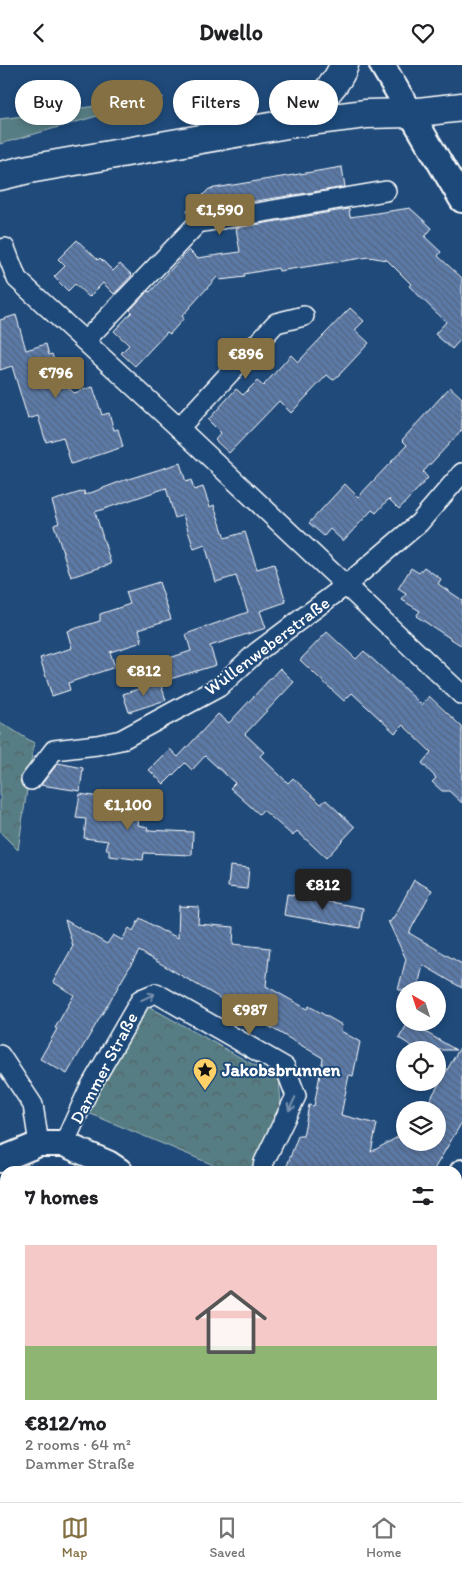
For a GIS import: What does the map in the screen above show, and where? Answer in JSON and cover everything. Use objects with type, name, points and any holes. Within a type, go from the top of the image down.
[{"type":"main road","points":[[335,80],[344,65]]},
{"type":"main road","points":[[338,117],[366,114],[410,113],[462,107]]},
{"type":"main road","points":[[0,176],[29,169],[282,125]]},
{"type":"street","points":[[382,65],[462,200]]},
{"type":"street","points":[[85,341],[198,223],[386,191]]},
{"type":"street","name":"Wüllenweberstraße","points":[[5,248],[17,279],[179,428],[462,695]]},
{"type":"street","points":[[179,428],[276,323],[304,316]]},
{"type":"street","name":"Wüllenweberstraße","points":[[31,780],[54,749],[97,745],[121,740],[219,687],[256,652],[346,586],[419,523],[462,473]]},
{"type":"street","name":"Dammer Straße","points":[[112,1166],[64,1144],[89,1089],[141,999],[156,993],[285,1067],[296,1096],[263,1166]]},
{"type":"street","points":[[0,1055],[33,1105],[38,1144]]},
{"type":"street","points":[[0,1159],[38,1144],[64,1144]]},
{"type":"green space","points":[[91,107],[91,118],[81,121],[81,108]]},
{"type":"green space","points":[[15,117],[15,125],[66,125],[0,144],[0,119]]},
{"type":"green space","points":[[0,722],[34,743],[18,850],[0,832]]},
{"type":"green space","points":[[148,1006],[279,1079],[281,1103],[255,1166],[216,1166],[86,1112]]},
{"type":"building","points":[[342,167],[345,187],[186,212],[209,189]]},
{"type":"building","points":[[410,208],[432,228],[425,237],[441,252],[438,256],[462,278],[462,338],[452,349],[435,334],[446,322],[409,286],[411,284],[387,260],[369,257],[279,271],[278,268],[244,274],[245,277],[220,280],[217,277],[182,316],[184,318],[170,334],[167,332],[135,366],[121,353],[129,345],[114,331],[132,312],[130,310],[148,291],[150,292],[189,250],[197,258],[240,252],[236,228],[349,209],[350,217]]},
{"type":"building","points":[[77,240],[113,271],[120,264],[132,275],[114,294],[103,283],[89,297],[75,284],[68,291],[54,277],[65,266],[58,259]]},
{"type":"building","points":[[350,308],[364,321],[355,330],[369,343],[333,380],[327,375],[291,413],[279,401],[229,453],[215,440],[221,433],[208,420],[236,389],[243,395],[257,381],[263,386],[291,355],[298,362]]},
{"type":"building","points":[[16,315],[26,350],[46,344],[49,355],[52,354],[60,380],[74,393],[93,387],[102,415],[109,413],[114,430],[118,429],[123,447],[71,464],[63,437],[46,442],[38,416],[28,419],[12,366],[0,370],[0,320]]},
{"type":"building","points":[[450,387],[462,398],[462,430],[423,472],[428,478],[399,509],[389,499],[376,513],[372,510],[343,541],[330,529],[324,536],[309,523],[345,484],[358,497],[407,445],[402,440]]},
{"type":"building","points":[[180,463],[186,482],[191,480],[194,490],[203,487],[210,507],[214,505],[225,538],[245,532],[257,569],[274,564],[286,602],[260,611],[266,628],[210,646],[216,665],[160,682],[154,663],[191,651],[186,634],[248,612],[236,576],[216,582],[205,545],[194,549],[183,515],[175,518],[166,488],[95,512],[111,564],[71,577],[54,525],[59,523],[52,501],[84,491],[85,495]]},
{"type":"building","points":[[424,567],[441,579],[438,584],[462,600],[462,646],[416,616],[420,611],[402,600],[406,594],[398,589],[411,568],[419,573]]},
{"type":"building","points":[[159,582],[171,619],[139,629],[142,642],[110,652],[115,667],[68,683],[70,690],[52,696],[40,658],[72,648],[67,631],[100,621],[100,614],[130,604],[126,592]]},
{"type":"building","points":[[327,632],[356,659],[364,651],[422,705],[429,696],[462,727],[462,803],[449,791],[442,791],[432,782],[436,778],[422,763],[431,752],[403,725],[395,733],[352,693],[344,701],[300,660]]},
{"type":"building","points":[[280,668],[294,682],[245,734],[264,752],[260,756],[288,783],[293,778],[321,804],[326,800],[355,827],[326,858],[297,831],[293,836],[263,810],[259,814],[230,788],[235,783],[205,756],[192,770],[185,763],[164,784],[149,770],[170,749],[178,757],[218,714],[229,723]]},
{"type":"building","points":[[160,682],[166,700],[129,712],[123,694]]},
{"type":"building","points":[[58,763],[83,768],[80,791],[41,785]]},
{"type":"building","points":[[80,794],[119,800],[117,810],[123,811],[122,815],[139,817],[138,825],[148,827],[147,830],[193,832],[192,855],[144,853],[143,860],[109,856],[109,850],[106,850],[108,841],[84,838],[86,819],[76,818]]},
{"type":"building","points":[[230,866],[249,868],[247,889],[228,887]]},
{"type":"building","points":[[414,880],[432,890],[409,933],[462,964],[462,988],[423,965],[419,981],[400,981],[406,959],[388,921],[390,922]]},
{"type":"building","points":[[287,894],[363,908],[360,928],[284,915]]},
{"type":"building","points":[[179,906],[199,907],[198,924],[234,927],[233,944],[270,948],[266,986],[307,1009],[309,1006],[342,1025],[341,1031],[360,1042],[353,1076],[349,1075],[341,1115],[377,1124],[371,1152],[396,1138],[396,1151],[445,1151],[436,1166],[287,1166],[298,1136],[303,1136],[309,1105],[314,1106],[323,1058],[139,951],[67,1074],[40,1059],[74,995],[53,982],[73,946],[65,920],[107,944],[113,935],[122,940],[129,928],[133,931],[140,918],[178,938]]},
{"type":"building","points":[[403,1031],[424,1031],[441,1041],[404,1041],[399,1038]]},
{"type":"building","points":[[446,1044],[456,1050],[446,1050]]},
{"type":"building","points":[[462,1044],[462,1122],[446,1149],[446,1101],[429,1101],[435,1091],[446,1091],[446,1072]]},
{"type":"place","name":"Jakobsbrunnen","points":[[205,1091]]}]
